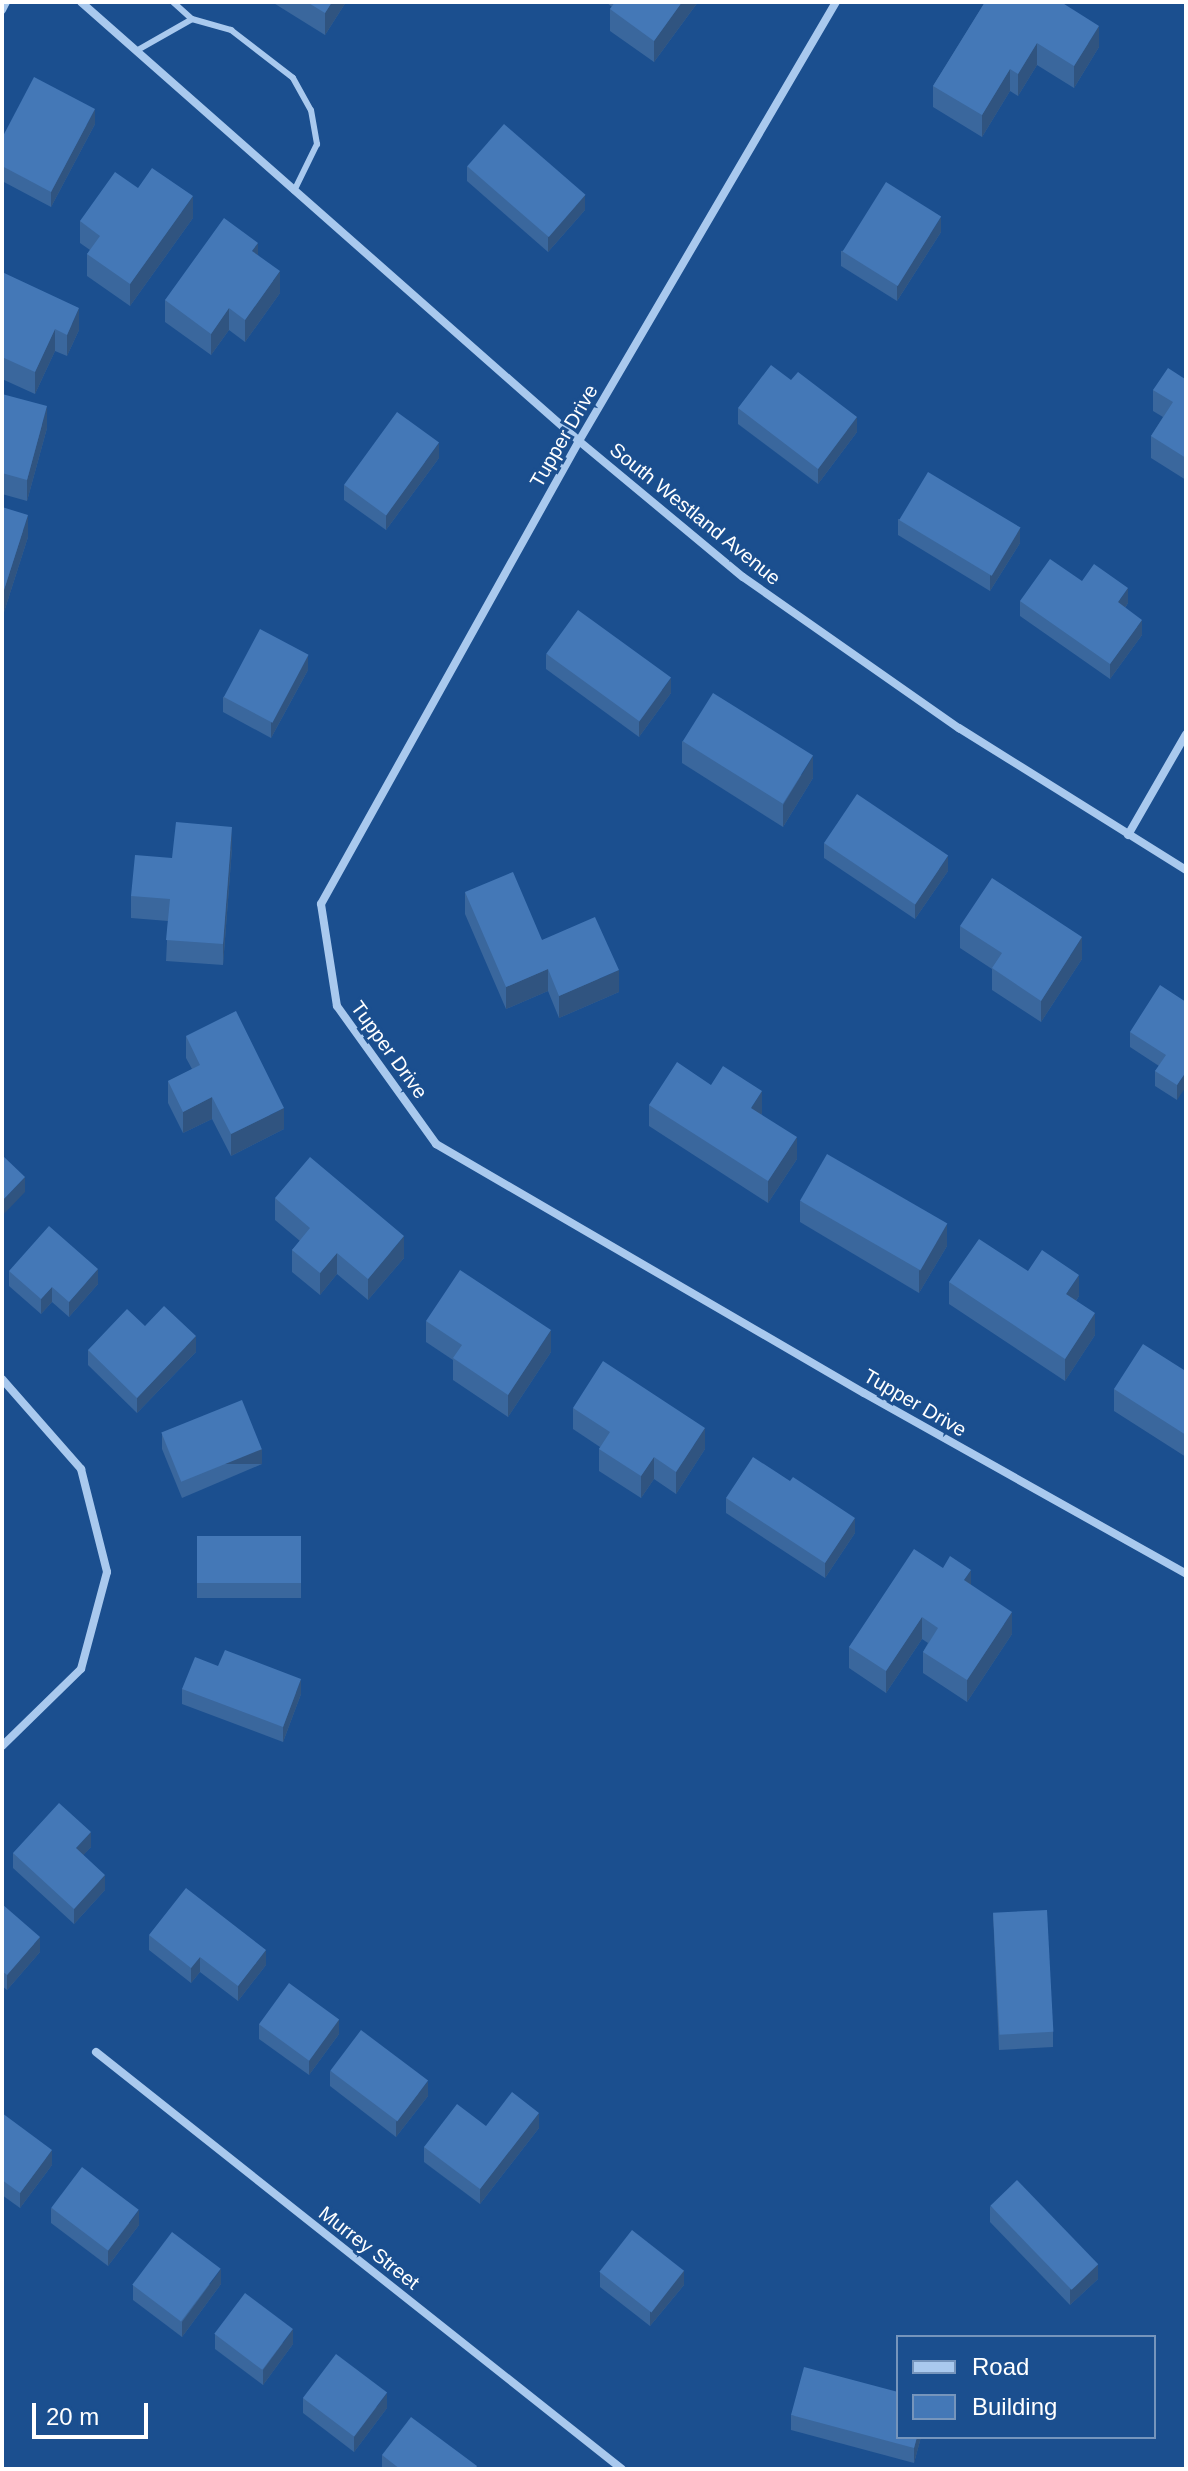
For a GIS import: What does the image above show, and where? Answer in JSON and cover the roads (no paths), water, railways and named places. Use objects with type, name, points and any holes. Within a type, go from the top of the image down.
[{"type":"street","points":[[2,10],[6,2]]},
{"type":"street","name":"South Westland Avenue","points":[[81,2],[579,441],[743,577],[959,728],[1186,870]]},
{"type":"street","name":"Tupper Drive","points":[[836,2],[579,441],[321,904],[337,1006],[436,1144],[864,1393],[1186,1574]]},
{"type":"street","points":[[1128,835],[1186,734]]},
{"type":"street","points":[[2,1379],[81,1469],[107,1572],[81,1669],[2,1746]]},
{"type":"street","name":"Murrey Street","points":[[96,2052],[622,2469]]},
{"type":"lane","points":[[173,2],[192,19],[231,30],[293,78],[311,110],[317,144],[294,191]]},
{"type":"lane","points":[[136,51],[192,19]]}]
